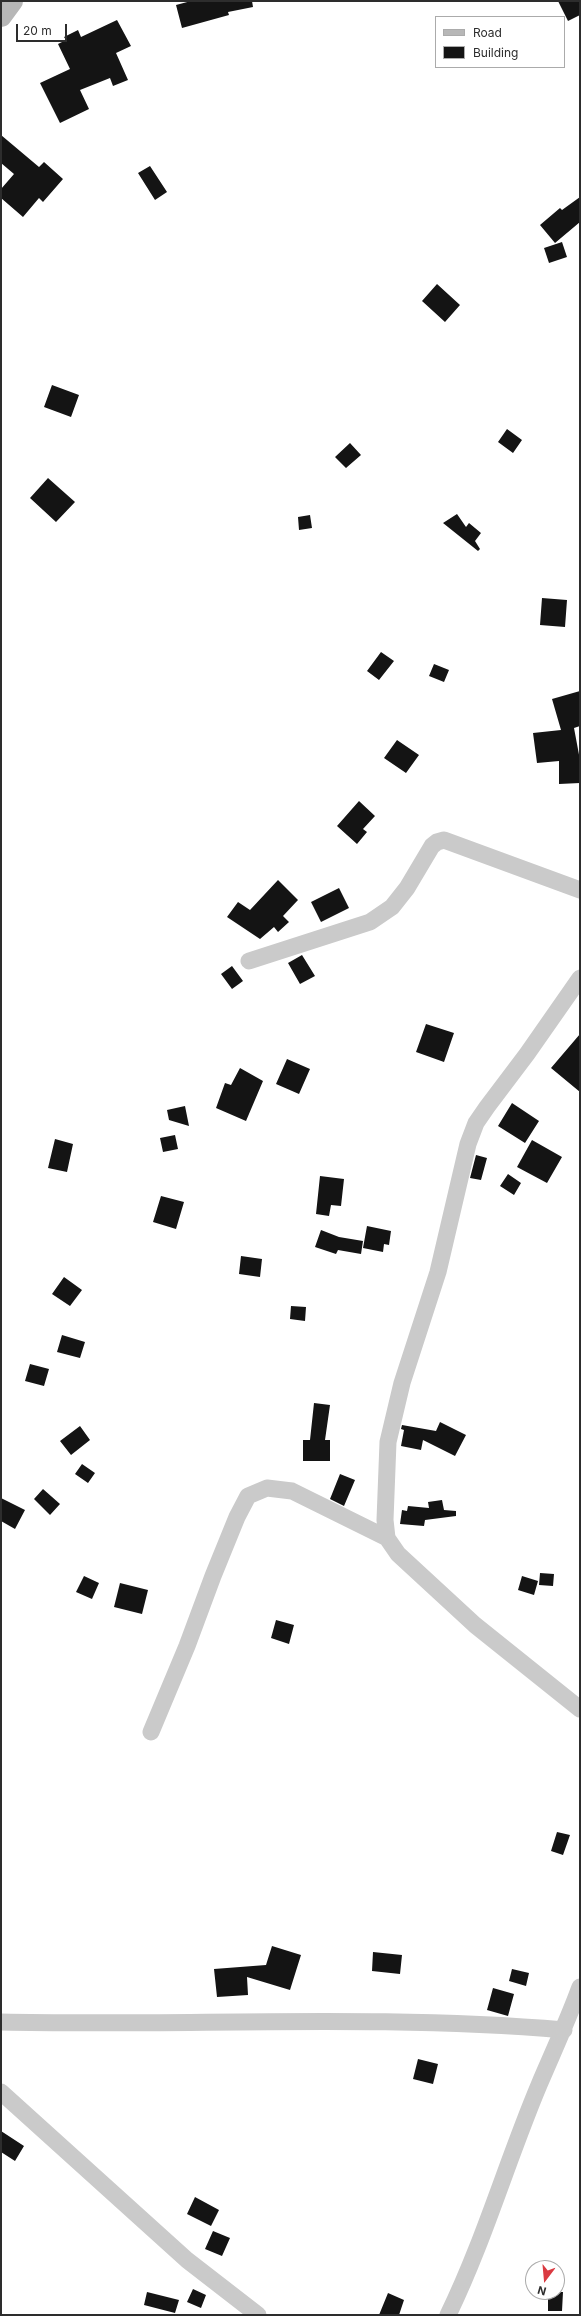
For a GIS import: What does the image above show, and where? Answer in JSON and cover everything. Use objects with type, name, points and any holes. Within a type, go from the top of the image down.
[{"type":"street","points":[[1,16],[12,1]]},
{"type":"street","points":[[249,962],[370,922],[392,907],[432,846],[437,842],[444,840],[580,890]]},
{"type":"street","points":[[580,978],[536,1042],[476,1123],[468,1144],[438,1272],[402,1383],[388,1442],[385,1482],[385,1520],[387,1538],[398,1554],[474,1625],[580,1709]]},
{"type":"street","points":[[151,1732],[187,1646],[216,1569],[248,1496],[267,1488],[292,1490],[387,1538]]},
{"type":"street","points":[[448,2315],[500,2188],[539,2085],[564,2030],[580,1987]]},
{"type":"street","points":[[1,2022],[96,2024],[437,2022],[485,2023],[564,2030]]},
{"type":"street","points":[[1,2092],[187,2260],[258,2315]]},
{"type":"building","points":[[191,1],[252,1],[253,7],[228,12],[229,15],[182,28],[176,5]]},
{"type":"building","points":[[558,1],[580,1],[580,15],[568,21]]},
{"type":"building","points":[[117,20],[131,46],[116,53],[128,80],[113,86],[110,78],[80,90],[89,109],[60,123],[40,83],[70,69],[58,44],[66,40],[64,37],[78,30],[81,37]]},
{"type":"building","points":[[1,135],[39,167],[44,162],[63,179],[43,202],[39,198],[23,217],[1,198],[1,189],[14,174],[1,163]]},
{"type":"building","points":[[150,166],[167,192],[155,200],[138,173]]},
{"type":"building","points":[[580,197],[580,222],[555,243],[540,225],[560,208],[562,210]]},
{"type":"building","points":[[562,242],[567,257],[549,263],[544,248]]},
{"type":"building","points":[[437,284],[460,305],[445,322],[422,301]]},
{"type":"building","points":[[52,385],[79,395],[71,417],[44,407]]},
{"type":"building","points":[[507,429],[522,440],[513,453],[498,442]]},
{"type":"building","points":[[350,443],[361,455],[346,468],[335,457]]},
{"type":"building","points":[[48,478],[75,502],[56,522],[30,498]]},
{"type":"building","points":[[457,514],[466,527],[469,523],[481,533],[475,541],[480,549],[478,551],[443,523]]},
{"type":"building","points":[[310,515],[312,528],[299,530],[298,517]]},
{"type":"building","points":[[542,598],[567,600],[565,627],[540,625]]},
{"type":"building","points":[[381,652],[394,661],[379,680],[367,671]]},
{"type":"building","points":[[434,664],[449,670],[444,682],[429,676]]},
{"type":"building","points":[[580,691],[580,726],[574,728],[580,760],[580,783],[559,784],[559,761],[537,763],[533,733],[561,730],[552,699]]},
{"type":"building","points":[[397,740],[419,755],[406,773],[384,758]]},
{"type":"building","points":[[359,801],[375,816],[363,829],[367,832],[357,844],[337,826]]},
{"type":"building","points":[[278,880],[298,900],[283,916],[289,922],[278,932],[274,927],[260,939],[227,917],[238,902],[250,910]]},
{"type":"building","points":[[339,888],[349,908],[321,922],[311,902]]},
{"type":"building","points":[[302,955],[315,976],[300,984],[288,963]]},
{"type":"building","points":[[232,966],[243,981],[232,989],[221,974]]},
{"type":"building","points":[[426,1024],[454,1033],[444,1062],[416,1052]]},
{"type":"building","points":[[580,1034],[580,1092],[551,1068]]},
{"type":"building","points":[[287,1059],[310,1069],[299,1094],[276,1084]]},
{"type":"building","points":[[240,1068],[263,1081],[246,1121],[216,1108],[225,1083],[231,1085]]},
{"type":"building","points":[[512,1103],[539,1121],[525,1143],[498,1126]]},
{"type":"building","points":[[185,1106],[189,1126],[169,1120],[167,1110]]},
{"type":"building","points":[[175,1135],[178,1149],[163,1152],[160,1138]]},
{"type":"building","points":[[55,1139],[73,1144],[67,1172],[48,1168]]},
{"type":"building","points":[[532,1140],[562,1157],[547,1183],[517,1167]]},
{"type":"building","points":[[476,1155],[487,1158],[481,1180],[470,1178]]},
{"type":"building","points":[[508,1174],[521,1183],[514,1195],[500,1186]]},
{"type":"building","points":[[320,1176],[344,1179],[341,1206],[331,1205],[329,1216],[316,1214]]},
{"type":"building","points":[[161,1196],[184,1202],[176,1229],[153,1222]]},
{"type":"building","points":[[367,1226],[391,1231],[389,1245],[384,1244],[383,1252],[363,1248]]},
{"type":"building","points":[[321,1230],[339,1237],[363,1241],[361,1254],[338,1250],[336,1254],[315,1247]]},
{"type":"building","points":[[241,1256],[262,1259],[260,1277],[239,1274]]},
{"type":"building","points":[[64,1277],[82,1290],[70,1306],[52,1294]]},
{"type":"building","points":[[291,1306],[306,1307],[305,1321],[290,1319]]},
{"type":"building","points":[[62,1335],[85,1342],[80,1358],[57,1352]]},
{"type":"building","points":[[30,1364],[49,1369],[44,1386],[25,1381]]},
{"type":"building","points":[[314,1403],[330,1405],[325,1440],[330,1440],[330,1461],[303,1461],[303,1440],[310,1440]]},
{"type":"building","points":[[440,1422],[466,1435],[455,1456],[423,1440],[421,1450],[401,1446],[404,1430],[401,1429],[402,1425],[436,1431]]},
{"type":"building","points":[[80,1426],[90,1440],[71,1455],[60,1441]]},
{"type":"building","points":[[82,1464],[95,1473],[88,1483],[75,1474]]},
{"type":"building","points":[[340,1474],[355,1480],[344,1506],[330,1499]]},
{"type":"building","points":[[43,1489],[60,1504],[50,1515],[34,1499]]},
{"type":"building","points":[[1,1498],[25,1510],[15,1529],[1,1521]]},
{"type":"building","points":[[442,1500],[444,1510],[456,1511],[456,1516],[425,1520],[424,1526],[400,1524],[402,1510],[407,1511],[408,1506],[429,1508],[428,1502]]},
{"type":"building","points":[[540,1573],[554,1574],[553,1586],[539,1585]]},
{"type":"building","points":[[84,1576],[99,1583],[92,1599],[76,1592]]},
{"type":"building","points":[[522,1576],[538,1581],[534,1595],[518,1590]]},
{"type":"building","points":[[120,1583],[148,1590],[142,1614],[114,1607]]},
{"type":"building","points":[[276,1620],[294,1625],[289,1644],[271,1638]]},
{"type":"building","points":[[557,1832],[570,1835],[563,1855],[551,1851]]},
{"type":"building","points":[[272,1946],[301,1955],[290,1990],[247,1977],[248,1995],[217,1997],[214,1969],[266,1965]]},
{"type":"building","points":[[373,1952],[402,1955],[400,1974],[372,1971]]},
{"type":"building","points":[[512,1969],[529,1973],[526,1986],[509,1981]]},
{"type":"building","points":[[493,1988],[514,1994],[508,2016],[487,2010]]},
{"type":"building","points":[[418,2059],[438,2064],[433,2084],[413,2079]]},
{"type":"building","points":[[1,2131],[24,2146],[15,2161],[1,2152]]},
{"type":"building","points":[[195,2197],[219,2210],[211,2226],[187,2214]]},
{"type":"building","points":[[213,2231],[230,2238],[222,2256],[205,2249]]},
{"type":"building","points":[[193,2289],[206,2295],[201,2308],[187,2302]]},
{"type":"building","points":[[147,2292],[179,2300],[175,2313],[144,2305]]},
{"type":"building","points":[[388,2293],[404,2300],[399,2315],[379,2315]]},
{"type":"building","points":[[548,2300],[563,2300],[562,2311],[548,2311]]}]
